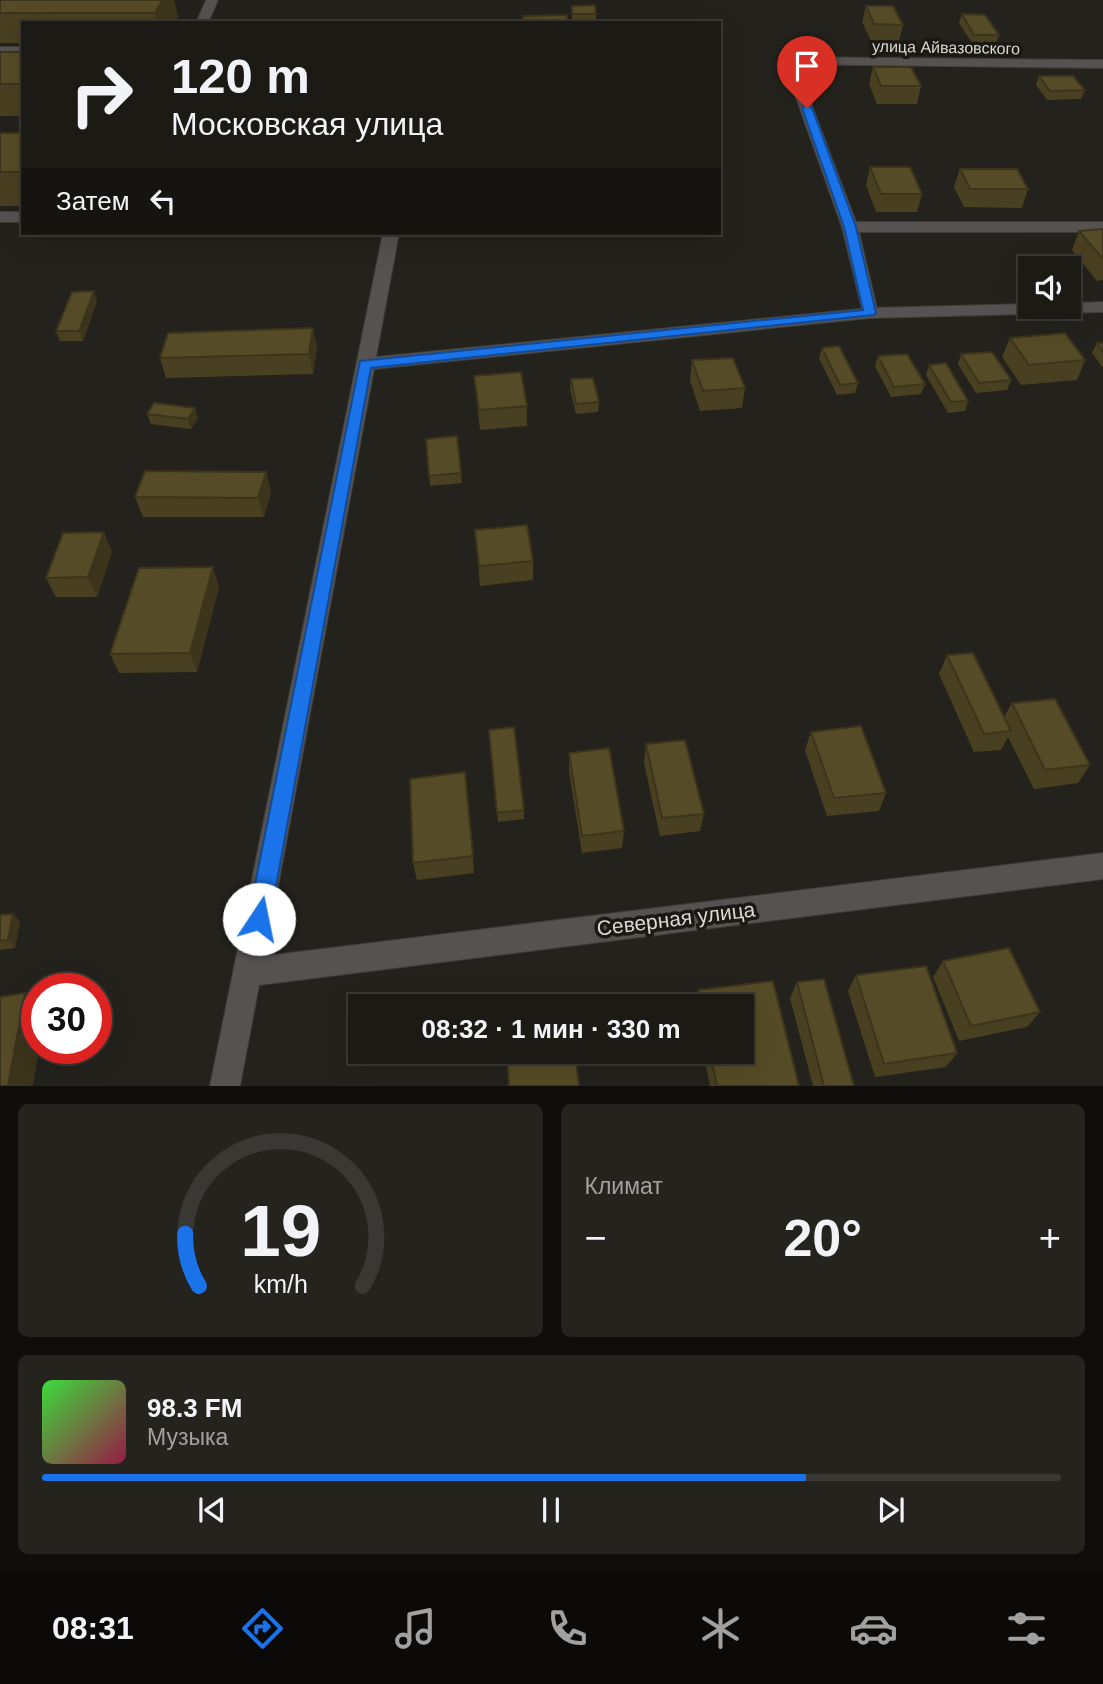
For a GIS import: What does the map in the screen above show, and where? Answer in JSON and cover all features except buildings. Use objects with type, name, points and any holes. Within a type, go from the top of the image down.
[{"type":"street","points":[[203,21],[212,0]]},
{"type":"street","points":[[0,51],[21,51]]},
{"type":"street","name":"улица Айвазовского","points":[[850,227],[789,61],[1103,64]]},
{"type":"street","points":[[0,217],[21,217]]},
{"type":"street","points":[[870,313],[850,227],[1103,227]]},
{"type":"street","points":[[225,1086],[391,235]]},
{"type":"street","points":[[365,364],[870,313],[1103,307]]},
{"type":"street","name":"Северная улица","points":[[249,972],[1103,866]]},
{"type":"route","points":[[259,919],[365,364],[870,313],[850,227],[807,108]]}]
